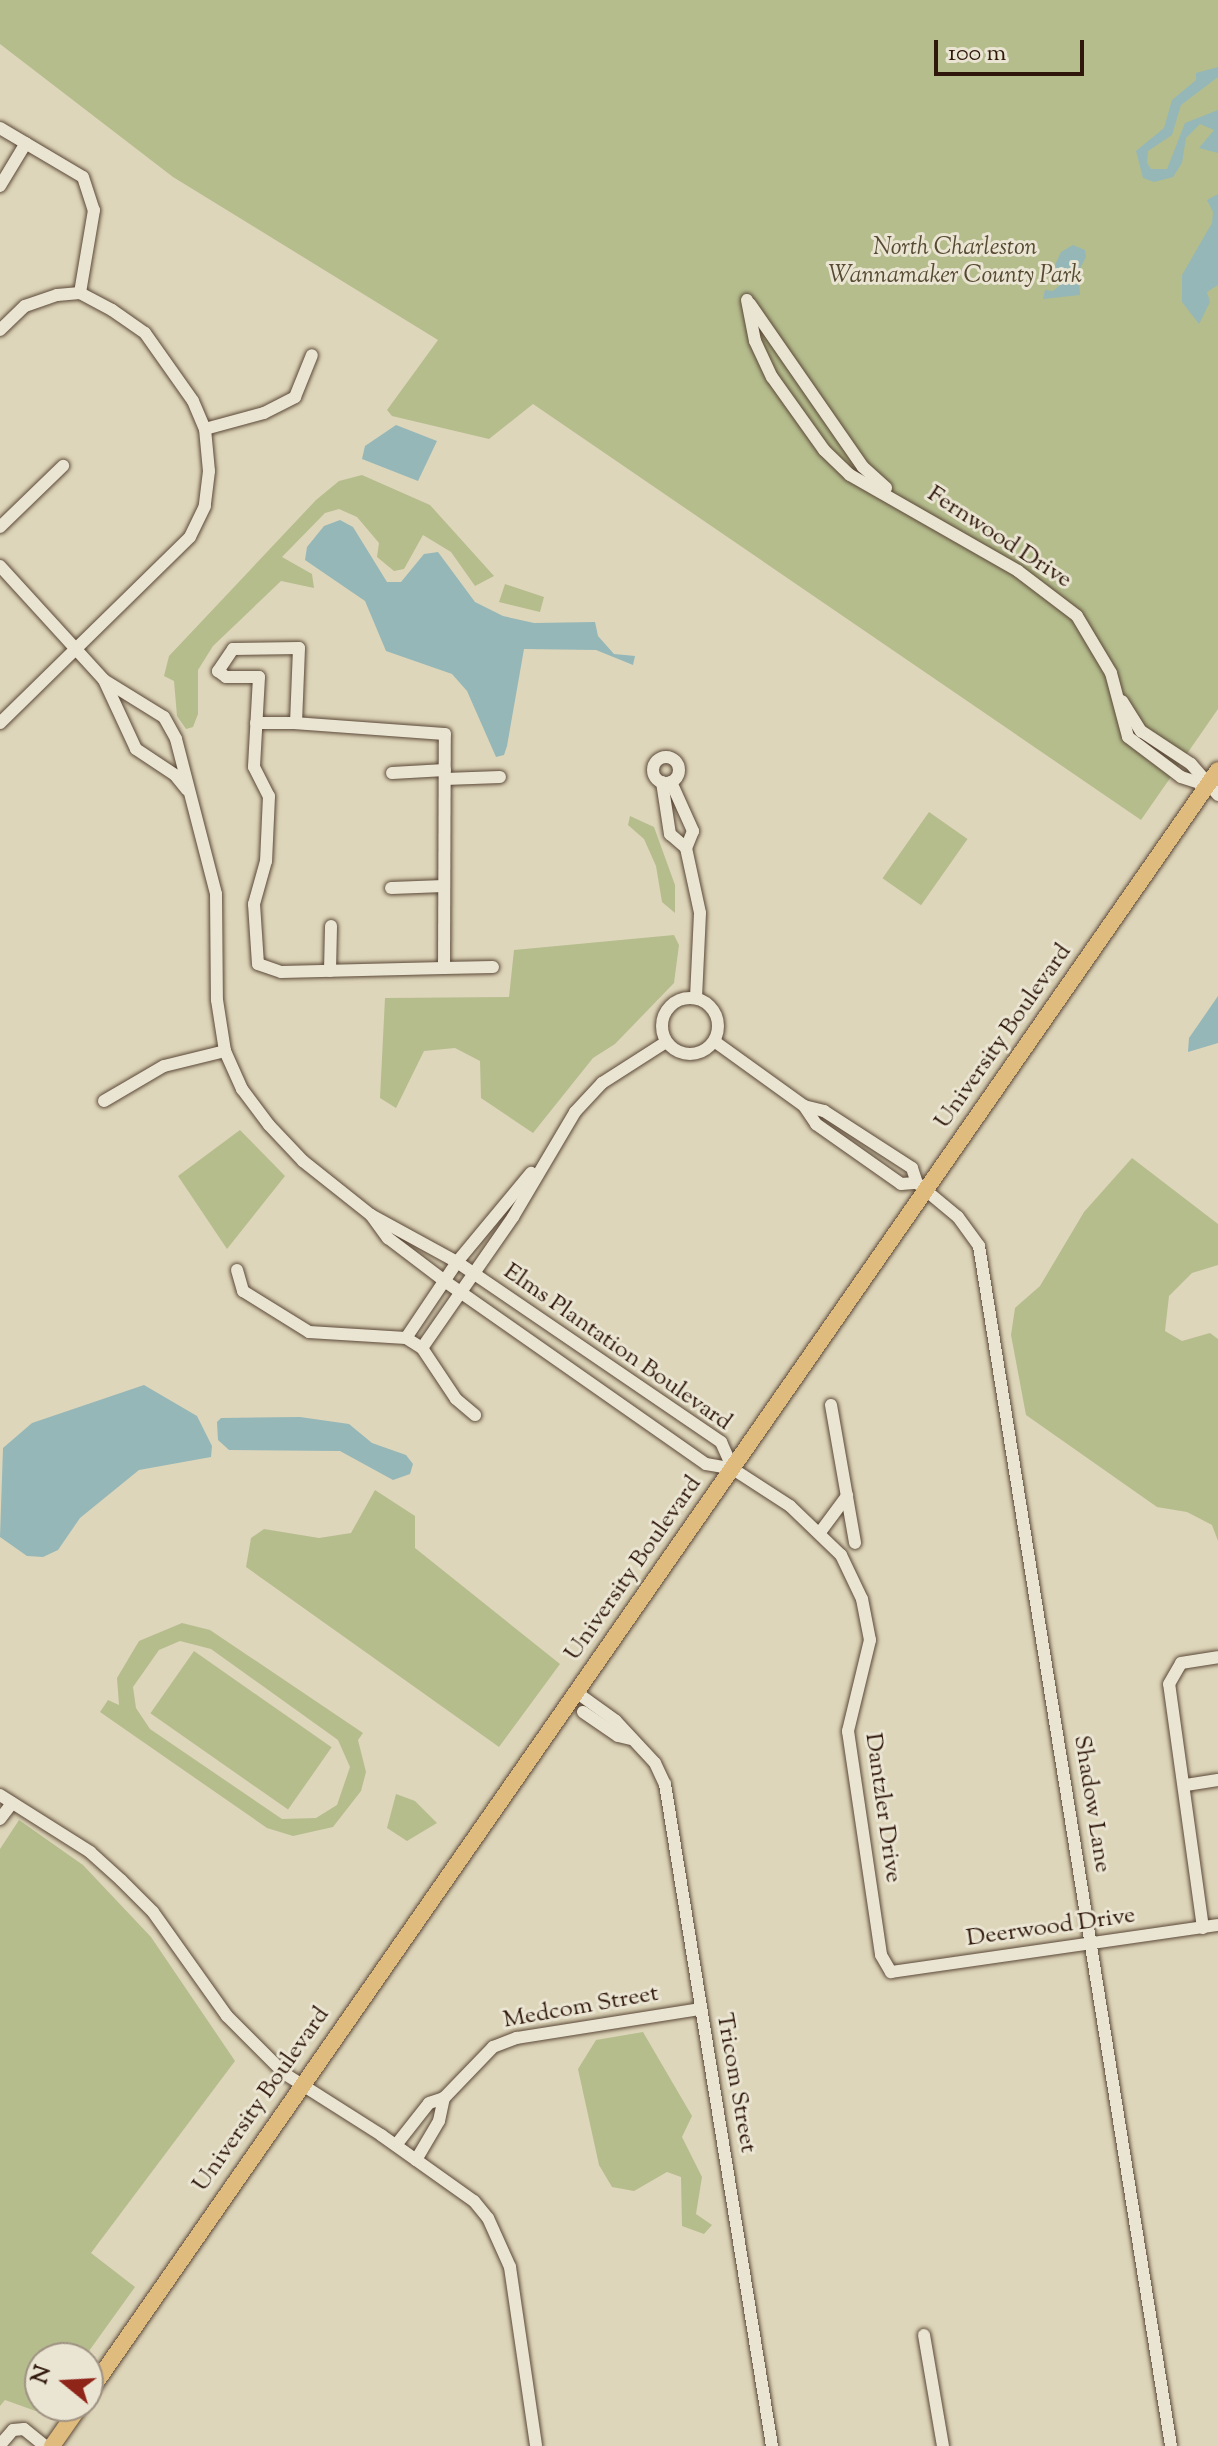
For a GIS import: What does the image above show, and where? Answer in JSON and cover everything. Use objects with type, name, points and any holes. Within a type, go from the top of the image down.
[{"type":"main road","name":"University Boulevard","points":[[104,2371],[733,1469],[922,1187],[1213,790],[1218,770]]},
{"type":"main road","points":[[52,2446],[69,2422]]},
{"type":"street","points":[[0,128],[83,177],[94,210],[80,293]]},
{"type":"street","points":[[0,186],[26,143]]},
{"type":"street","points":[[0,330],[25,306],[80,293],[145,333],[180,380],[205,429],[205,506],[190,537],[76,652],[0,723]]},
{"type":"street","points":[[747,300],[863,467],[903,503],[850,475],[795,416],[755,341],[747,300]]},
{"type":"street","points":[[205,429],[264,413],[295,397],[312,355]]},
{"type":"street","points":[[0,527],[63,466]]},
{"type":"street","name":"Fernwood Drive","points":[[903,503],[1018,571],[1077,616],[1101,650],[1128,737],[1143,752],[1181,777],[1213,790]]},
{"type":"street","name":"Elms Plantation Boulevard","points":[[0,566],[104,680],[164,717],[189,792],[216,894],[217,1000],[225,1051],[242,1089],[269,1125],[303,1161],[371,1215],[457,1262],[721,1442],[733,1469]]},
{"type":"street","points":[[259,677],[226,677],[218,671],[233,649],[299,648],[296,723]]},
{"type":"street","points":[[259,649],[254,767],[269,796],[266,861],[254,904],[254,955],[264,969],[330,971],[493,967]]},
{"type":"street","name":"Elms Plantation Boulevard","points":[[104,680],[136,749],[175,775],[189,792]]},
{"type":"street","points":[[256,723],[445,734],[444,968]]},
{"type":"street","points":[[392,773],[500,777]]},
{"type":"street","points":[[686,848],[670,834],[667,782],[693,831],[686,848],[700,913],[696,998]]},
{"type":"street","points":[[391,888],[444,886]]},
{"type":"street","points":[[330,971],[331,926]]},
{"type":"street","points":[[696,998],[716,1015],[714,1041],[691,1055],[666,1042],[661,1028],[666,1011],[679,1000],[696,998]]},
{"type":"street","points":[[714,1041],[804,1106],[816,1124],[901,1184],[922,1187]]},
{"type":"street","points":[[422,1348],[474,1274],[575,1112],[602,1083],[666,1042]]},
{"type":"street","points":[[104,1101],[164,1066],[225,1051]]},
{"type":"street","name":"Shadow Lane","points":[[804,1106],[824,1111],[912,1168],[922,1187],[969,1229],[983,1258],[1171,2446]]},
{"type":"street","points":[[406,1338],[457,1262],[542,1162]]},
{"type":"street","name":"Elms Plantation Boulevard","points":[[371,1215],[388,1238],[459,1292],[706,1464],[733,1469]]},
{"type":"street","points":[[237,1270],[243,1291],[309,1332],[406,1338],[422,1348],[456,1399],[475,1415]]},
{"type":"street","points":[[831,1405],[855,1543]]},
{"type":"street","name":"Dantzler Drive","points":[[733,1469],[821,1531],[855,1579],[870,1640],[848,1731],[881,1955],[891,1972]]},
{"type":"street","points":[[821,1531],[836,1517],[847,1495]]},
{"type":"street","points":[[1203,1928],[1186,1785],[1170,1695],[1172,1671],[1181,1663],[1218,1657]]},
{"type":"street","name":"Tricom Street","points":[[576,1692],[616,1721],[655,1763],[665,1784],[772,2446]]},
{"type":"street","name":"Tricom Street","points":[[583,1712],[618,1736],[631,1739]]},
{"type":"street","points":[[1186,1785],[1218,1780]]},
{"type":"street","points":[[0,1795],[90,1852],[121,1880],[153,1912],[227,2016],[302,2085],[396,2145],[474,2201],[505,2248],[536,2446]]},
{"type":"street","points":[[0,1819],[12,1803]]},
{"type":"street","name":"Deerwood Drive","points":[[891,1972],[1091,1946],[1218,1925]]},
{"type":"street","name":"Medcom Street","points":[[416,2160],[439,2121],[444,2098],[470,2067],[501,2044],[700,2009]]},
{"type":"street","name":"Medcom Street","points":[[396,2145],[429,2103],[444,2098]]},
{"type":"street","points":[[924,2335],[943,2446]]},
{"type":"street","points":[[0,2445],[13,2430],[24,2429],[45,2446]]},
{"type":"green space","name":"North Charleston Wannamaker County Park","points":[[0,0],[1218,0],[1218,709],[1141,820],[533,404],[489,439],[392,416],[387,410],[438,340],[173,177],[0,44]]},
{"type":"green space","points":[[362,475],[430,505],[494,576],[475,586],[451,552],[423,535],[404,569],[394,571],[377,557],[379,543],[357,517],[339,509],[325,513],[282,557],[312,574],[314,588],[281,581],[213,646],[198,670],[198,714],[193,727],[186,729],[177,716],[174,681],[164,676],[169,656],[316,500],[339,481]]},
{"type":"green space","points":[[505,584],[544,597],[540,612],[499,602]]},
{"type":"green space","points":[[929,812],[968,839],[921,905],[883,878]]},
{"type":"green space","points":[[630,816],[654,827],[675,885],[675,913],[662,902],[656,866],[644,839],[628,825]]},
{"type":"green space","points":[[674,935],[679,945],[674,983],[615,1044],[593,1058],[533,1133],[481,1098],[480,1061],[455,1048],[424,1051],[396,1108],[380,1098],[385,998],[509,997],[514,950]]},
{"type":"green space","points":[[240,1130],[285,1176],[227,1249],[178,1176]]},
{"type":"green space","points":[[1132,1158],[1218,1224],[1218,1265],[1192,1273],[1169,1296],[1165,1331],[1182,1341],[1210,1333],[1218,1339],[1218,1541],[1212,1525],[1187,1512],[1157,1507],[1026,1415],[1011,1335],[1015,1308],[1040,1286],[1084,1212]]},
{"type":"green space","points":[[375,1490],[415,1516],[415,1548],[560,1664],[499,1747],[246,1567],[251,1538],[264,1529],[319,1538],[351,1533]]},
{"type":"green space","points":[[182,1623],[210,1630],[363,1733],[358,1740],[366,1772],[361,1791],[333,1827],[293,1836],[267,1828],[100,1712],[108,1700],[119,1705],[117,1678],[139,1641]],"holes":[[[180,1641],[211,1649],[338,1740],[350,1767],[337,1805],[316,1818],[282,1819],[150,1729],[136,1708],[133,1687],[159,1650]]]},
{"type":"green space","points":[[194,1651],[332,1747],[288,1810],[150,1713]]},
{"type":"green space","points":[[396,1794],[415,1801],[437,1823],[407,1841],[387,1828]]},
{"type":"green space","points":[[19,1820],[83,1865],[151,1937],[235,2061],[91,2253],[135,2287],[95,2342],[24,2342],[24,2407],[5,2400],[0,2406],[0,1849]]},
{"type":"green space","points":[[643,2032],[692,2116],[682,2137],[702,2177],[696,2214],[712,2225],[704,2234],[682,2226],[681,2177],[667,2172],[634,2191],[612,2187],[599,2165],[578,2069],[596,2040]]},
{"type":"water","points":[[1218,67],[1218,77],[1181,105],[1172,135],[1148,151],[1147,163],[1151,169],[1167,169],[1185,123],[1218,110],[1218,153],[1199,148],[1214,130],[1200,124],[1186,138],[1182,163],[1173,177],[1154,182],[1143,178],[1136,151],[1164,128],[1172,100],[1196,80],[1196,73]]},
{"type":"water","points":[[1218,194],[1218,285],[1207,292],[1210,302],[1199,324],[1182,302],[1182,275],[1212,223],[1213,212],[1207,200]]},
{"type":"water","points":[[1073,245],[1085,250],[1086,257],[1078,272],[1080,295],[1043,299],[1045,290],[1053,291],[1061,284],[1055,265],[1061,252]]},
{"type":"water","points":[[396,425],[437,441],[418,481],[362,459],[365,446]]},
{"type":"water","points":[[340,520],[353,527],[387,582],[401,582],[424,554],[438,552],[475,602],[503,616],[534,623],[595,622],[598,636],[614,654],[635,656],[633,665],[596,650],[524,649],[507,746],[504,755],[496,757],[467,691],[452,674],[386,651],[365,601],[305,560],[307,547],[324,526]]},
{"type":"water","points":[[1218,996],[1218,1043],[1188,1052],[1189,1038]]},
{"type":"water","points":[[144,1385],[197,1416],[212,1446],[211,1457],[139,1470],[80,1518],[58,1550],[43,1557],[27,1556],[0,1537],[3,1448],[32,1423]]},
{"type":"water","points":[[300,1417],[349,1424],[372,1443],[406,1455],[413,1464],[410,1474],[393,1480],[340,1451],[229,1450],[218,1440],[217,1422],[221,1418]]}]
